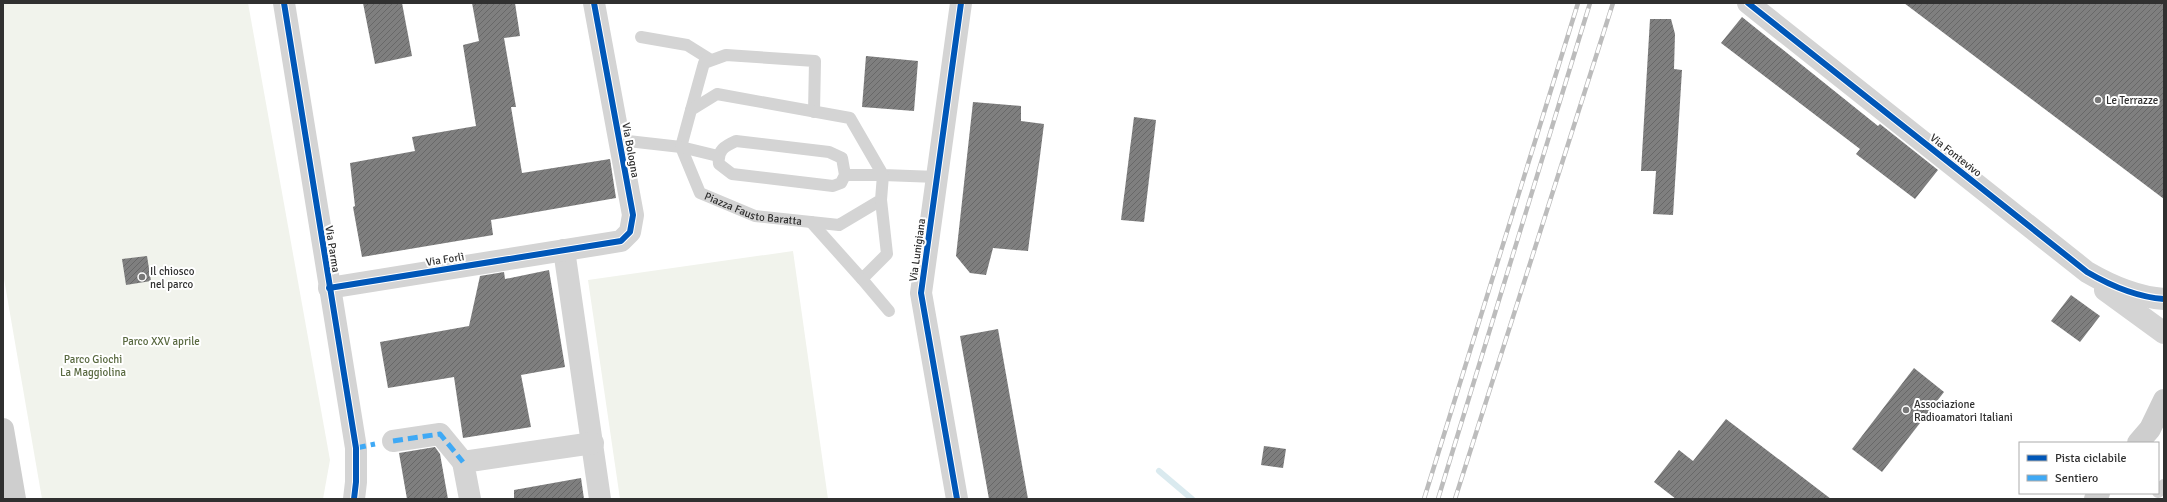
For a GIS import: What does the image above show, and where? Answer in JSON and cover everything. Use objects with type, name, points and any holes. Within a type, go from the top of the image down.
[{"type":"street","name":"Via Parma","points":[[284,3],[329,288],[374,444],[356,482],[354,499]]},
{"type":"street","name":"Via Bologna","points":[[564,250],[621,241],[630,232],[633,216],[594,3]]},
{"type":"street","name":"Via Lunigiana","points":[[957,499],[921,293],[961,3]]},
{"type":"street","name":"Via Fontevivo","points":[[1748,3],[2087,272],[2103,282],[2132,293],[2164,299]]},
{"type":"street","name":"Via Forlì","points":[[329,288],[564,250]]},
{"type":"street","points":[[564,250],[600,499]]},
{"type":"street","name":"Via Fontevivo","points":[[2087,272],[2110,295],[2164,333]]},
{"type":"street","points":[[2151,430],[2164,400]]},
{"type":"street","points":[[3,429],[15,499]]},
{"type":"street","points":[[374,444],[440,434],[463,462],[470,499]]},
{"type":"street","points":[[463,462],[593,444]]},
{"type":"lane","points":[[641,37],[687,45],[711,60]]},
{"type":"lane","points":[[681,147],[704,63],[726,55],[815,61],[814,112]]},
{"type":"lane","points":[[691,110],[718,94],[850,118],[883,175],[881,200],[887,254],[862,279]]},
{"type":"lane","points":[[619,140],[681,147],[718,156]]},
{"type":"lane","points":[[736,141],[829,152],[842,158],[845,175],[841,183],[833,186],[732,174],[719,164],[718,156],[723,147],[736,141]]},
{"type":"lane","name":"Piazza Fausto Baratta","points":[[681,147],[700,193],[755,216],[839,225],[881,200]]},
{"type":"lane","points":[[845,175],[937,177]]},
{"type":"lane","name":"Piazza Fausto Baratta","points":[[810,222],[890,311]]},
{"type":"green space","name":"Parco XXV aprile","points":[[3,3],[248,3],[330,460],[323,499],[42,499],[3,273]]},
{"type":"green space","points":[[793,251],[828,499],[620,499],[588,280]]},
{"type":"building","points":[[363,3],[402,3],[412,56],[375,64]]},
{"type":"building","points":[[472,3],[515,3],[520,36],[504,38],[516,107],[511,107],[522,173],[610,159],[616,198],[491,220],[493,235],[362,257],[353,207],[355,206],[350,163],[415,151],[412,137],[476,126],[463,45],[479,41]]},
{"type":"building","name":"Le Terrazze","points":[[1904,3],[2164,3],[2164,199]]},
{"type":"building","points":[[1742,17],[1878,126],[1880,124],[1938,170],[1915,199],[1856,154],[1860,149],[1721,43]]},
{"type":"building","points":[[1650,19],[1671,19],[1675,34],[1674,69],[1682,70],[1673,215],[1653,214],[1656,171],[1641,171]]},
{"type":"building","points":[[866,56],[918,61],[914,111],[862,107]]},
{"type":"building","points":[[973,102],[1021,106],[1021,121],[1044,124],[1028,251],[993,248],[986,275],[970,273],[956,256]]},
{"type":"building","points":[[1134,117],[1156,120],[1144,222],[1121,220]]},
{"type":"building","points":[[147,256],[151,281],[126,285],[122,259]]},
{"type":"building","points":[[549,270],[565,367],[521,375],[531,427],[463,438],[454,377],[388,388],[380,342],[469,326],[480,276],[504,272],[505,279]]},
{"type":"building","points":[[2071,295],[2100,316],[2080,342],[2051,321]]},
{"type":"building","points":[[998,329],[1028,499],[989,499],[960,336]]},
{"type":"building","name":"Associazione Radioamatori Italiani","points":[[1914,368],[1944,392],[1882,472],[1852,449]]},
{"type":"building","points":[[1726,419],[1831,499],[1676,499],[1654,482],[1679,450],[1693,461]]},
{"type":"building","points":[[1264,446],[1286,449],[1283,468],[1261,465]]},
{"type":"building","points":[[435,447],[440,454],[448,499],[407,499],[399,453]]},
{"type":"building","points":[[581,478],[584,499],[514,499],[514,490]]},
{"type":"waterway","points":[[1159,471],[1192,499]]},
{"type":"railway","points":[[1424,499],[1578,3]]},
{"type":"railway","points":[[1438,499],[1590,3]]},
{"type":"railway","points":[[1455,499],[1613,3]]},
{"type":"marked path","points":[[393,441],[440,434],[463,462]]},
{"type":"marked path","points":[[356,448],[375,444]]},
{"type":"cycle path","points":[[284,3],[356,448],[356,482],[354,499]]},
{"type":"cycle path","points":[[329,288],[621,241],[630,232],[633,215],[594,3]]},
{"type":"cycle path","points":[[957,499],[921,293],[961,3]]},
{"type":"cycle path","points":[[1748,3],[2087,272],[2124,290],[2144,296],[2164,299]]},
{"type":"place","name":"Le Terrazze","points":[[2098,100]]},
{"type":"place","name":"Il chiosco nel parco","points":[[142,277]]},
{"type":"place","name":"Associazione Radioamatori Italiani","points":[[1906,410]]},
{"type":"park label","name":"Parco Giochi La Maggiolina","points":[[93,365]]}]
